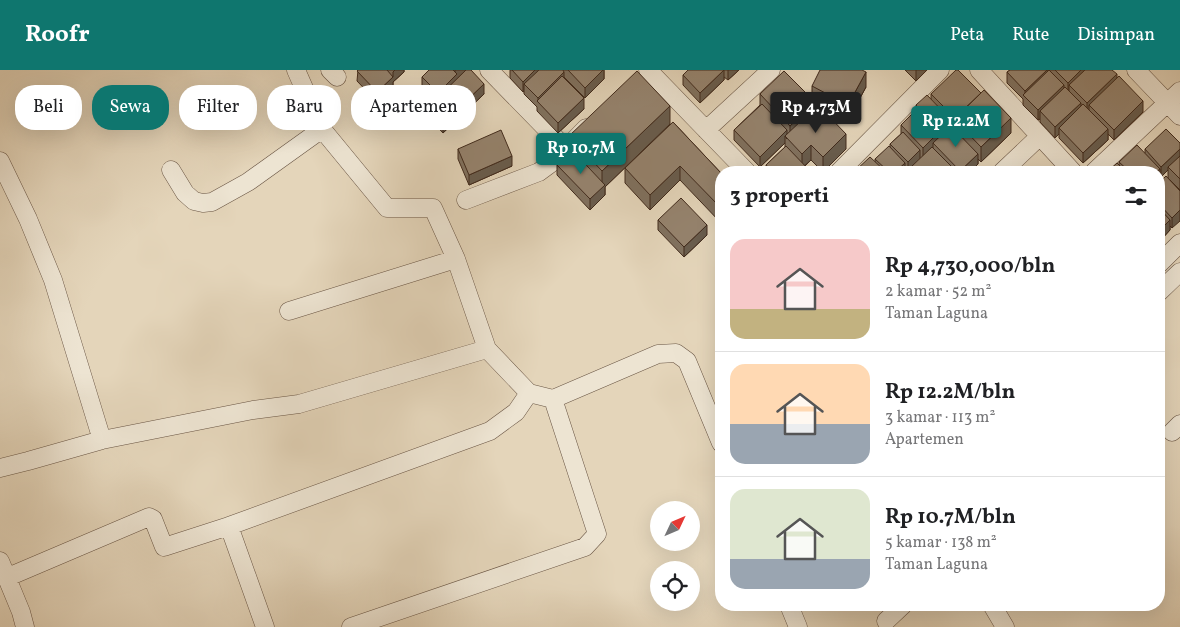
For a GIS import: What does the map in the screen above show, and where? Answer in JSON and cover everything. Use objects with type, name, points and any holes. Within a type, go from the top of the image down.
[{"type":"street","points":[[296,70],[303,85]]},
{"type":"street","points":[[489,70],[566,149]]},
{"type":"street","points":[[706,130],[771,70]]},
{"type":"street","points":[[845,166],[940,70]]},
{"type":"street","points":[[979,70],[1068,166]]},
{"type":"street","points":[[1136,70],[1174,97],[1180,116]]},
{"type":"street","points":[[642,72],[706,130],[741,166]]},
{"type":"street","points":[[1100,166],[1174,97]]},
{"type":"street","points":[[466,200],[539,172],[554,161],[600,113]]},
{"type":"street","points":[[170,170],[185,193],[194,201],[212,202],[248,182],[321,130]]},
{"type":"street","points":[[323,130],[387,208],[433,208],[456,259],[487,349],[529,393],[553,399],[658,354],[676,353],[687,361],[715,429]]},
{"type":"street","points":[[1008,166],[1040,136]]},
{"type":"street","points":[[0,161],[28,219],[52,280],[102,440]]},
{"type":"street","points":[[1165,258],[1180,243]]},
{"type":"street","points":[[289,312],[456,259]]},
{"type":"street","points":[[1165,286],[1180,272]]},
{"type":"street","points":[[0,468],[102,440],[246,412],[299,404],[487,349]]},
{"type":"street","points":[[8,577],[149,517],[153,519],[164,547],[229,526],[490,431],[516,412],[529,393]]},
{"type":"street","points":[[351,627],[585,547],[597,534],[553,399]]},
{"type":"street","points":[[229,526],[265,627]]},
{"type":"street","points":[[0,561],[8,577],[25,627]]},
{"type":"street","points":[[791,611],[798,627]]},
{"type":"street","points":[[886,621],[897,611]]},
{"type":"street","points":[[996,611],[1005,627]]},
{"type":"building","points":[[387,70],[393,77],[384,85],[370,85],[357,71]]},
{"type":"building","points":[[429,70],[453,70],[457,74],[446,85],[430,85],[422,77]]},
{"type":"building","points":[[466,70],[471,70],[484,84],[476,92],[476,85],[451,85]]},
{"type":"building","points":[[512,70],[535,70],[523,82]]},
{"type":"building","points":[[539,70],[563,70],[564,72],[538,98],[524,84]]},
{"type":"building","points":[[568,70],[603,70],[585,88]]},
{"type":"building","points":[[688,70],[724,70],[700,93],[683,75]]},
{"type":"building","points":[[820,70],[862,70],[866,72],[848,105],[812,86]]},
{"type":"building","points":[[956,70],[981,93],[955,118],[931,94]]},
{"type":"building","points":[[1010,70],[1047,70],[1025,91],[1007,72]]},
{"type":"building","points":[[1049,70],[1064,85],[1038,110],[1023,95]]},
{"type":"building","points":[[1055,70],[1081,70],[1068,83]]},
{"type":"building","points":[[1085,70],[1112,70],[1117,74],[1087,103],[1069,85]]},
{"type":"building","points":[[637,71],[670,106],[602,171],[569,136]]},
{"type":"building","points":[[784,71],[815,102],[790,126],[760,94]]},
{"type":"building","points":[[562,76],[584,98],[558,123],[537,101]]},
{"type":"building","points":[[1119,76],[1143,101],[1114,130],[1089,105]]},
{"type":"building","points":[[1065,87],[1081,103],[1055,127],[1040,111]]},
{"type":"building","points":[[984,90],[1011,118],[981,147],[954,119]]},
{"type":"building","points":[[927,95],[951,120],[940,130],[916,105]]},
{"type":"building","points":[[762,104],[787,130],[760,157],[734,130]]},
{"type":"building","points":[[1083,104],[1108,129],[1083,153],[1059,128]]},
{"type":"building","points":[[821,108],[846,134],[823,157],[811,145],[802,154],[785,136],[802,120],[805,123]]},
{"type":"building","points":[[917,109],[939,132],[923,148],[901,125]]},
{"type":"building","points":[[673,122],[715,167],[715,202],[680,166],[650,195],[625,168]]},
{"type":"building","points":[[951,126],[978,154],[965,166],[955,166],[933,143]]},
{"type":"building","points":[[1166,129],[1180,143],[1180,149],[1162,166],[1145,149]]},
{"type":"building","points":[[501,130],[512,156],[469,175],[458,149]]},
{"type":"building","points":[[903,132],[920,150],[908,162],[890,144]]},
{"type":"building","points":[[1137,145],[1157,166],[1123,166],[1119,162]]},
{"type":"building","points":[[786,146],[805,166],[767,166],[766,165]]},
{"type":"building","points":[[889,146],[905,163],[902,166],[883,166],[875,159]]},
{"type":"building","points":[[932,147],[951,166],[912,166]]},
{"type":"building","points":[[572,150],[605,185],[590,199],[557,165]]},
{"type":"building","points":[[1180,156],[1180,179],[1168,167]]},
{"type":"building","points":[[870,157],[880,166],[860,166]]},
{"type":"building","points":[[1165,177],[1180,191],[1180,210],[1172,218],[1165,210]]},
{"type":"building","points":[[681,198],[707,225],[684,247],[658,220]]},
{"type":"building","points":[[1165,215],[1170,220],[1165,225]]}]
